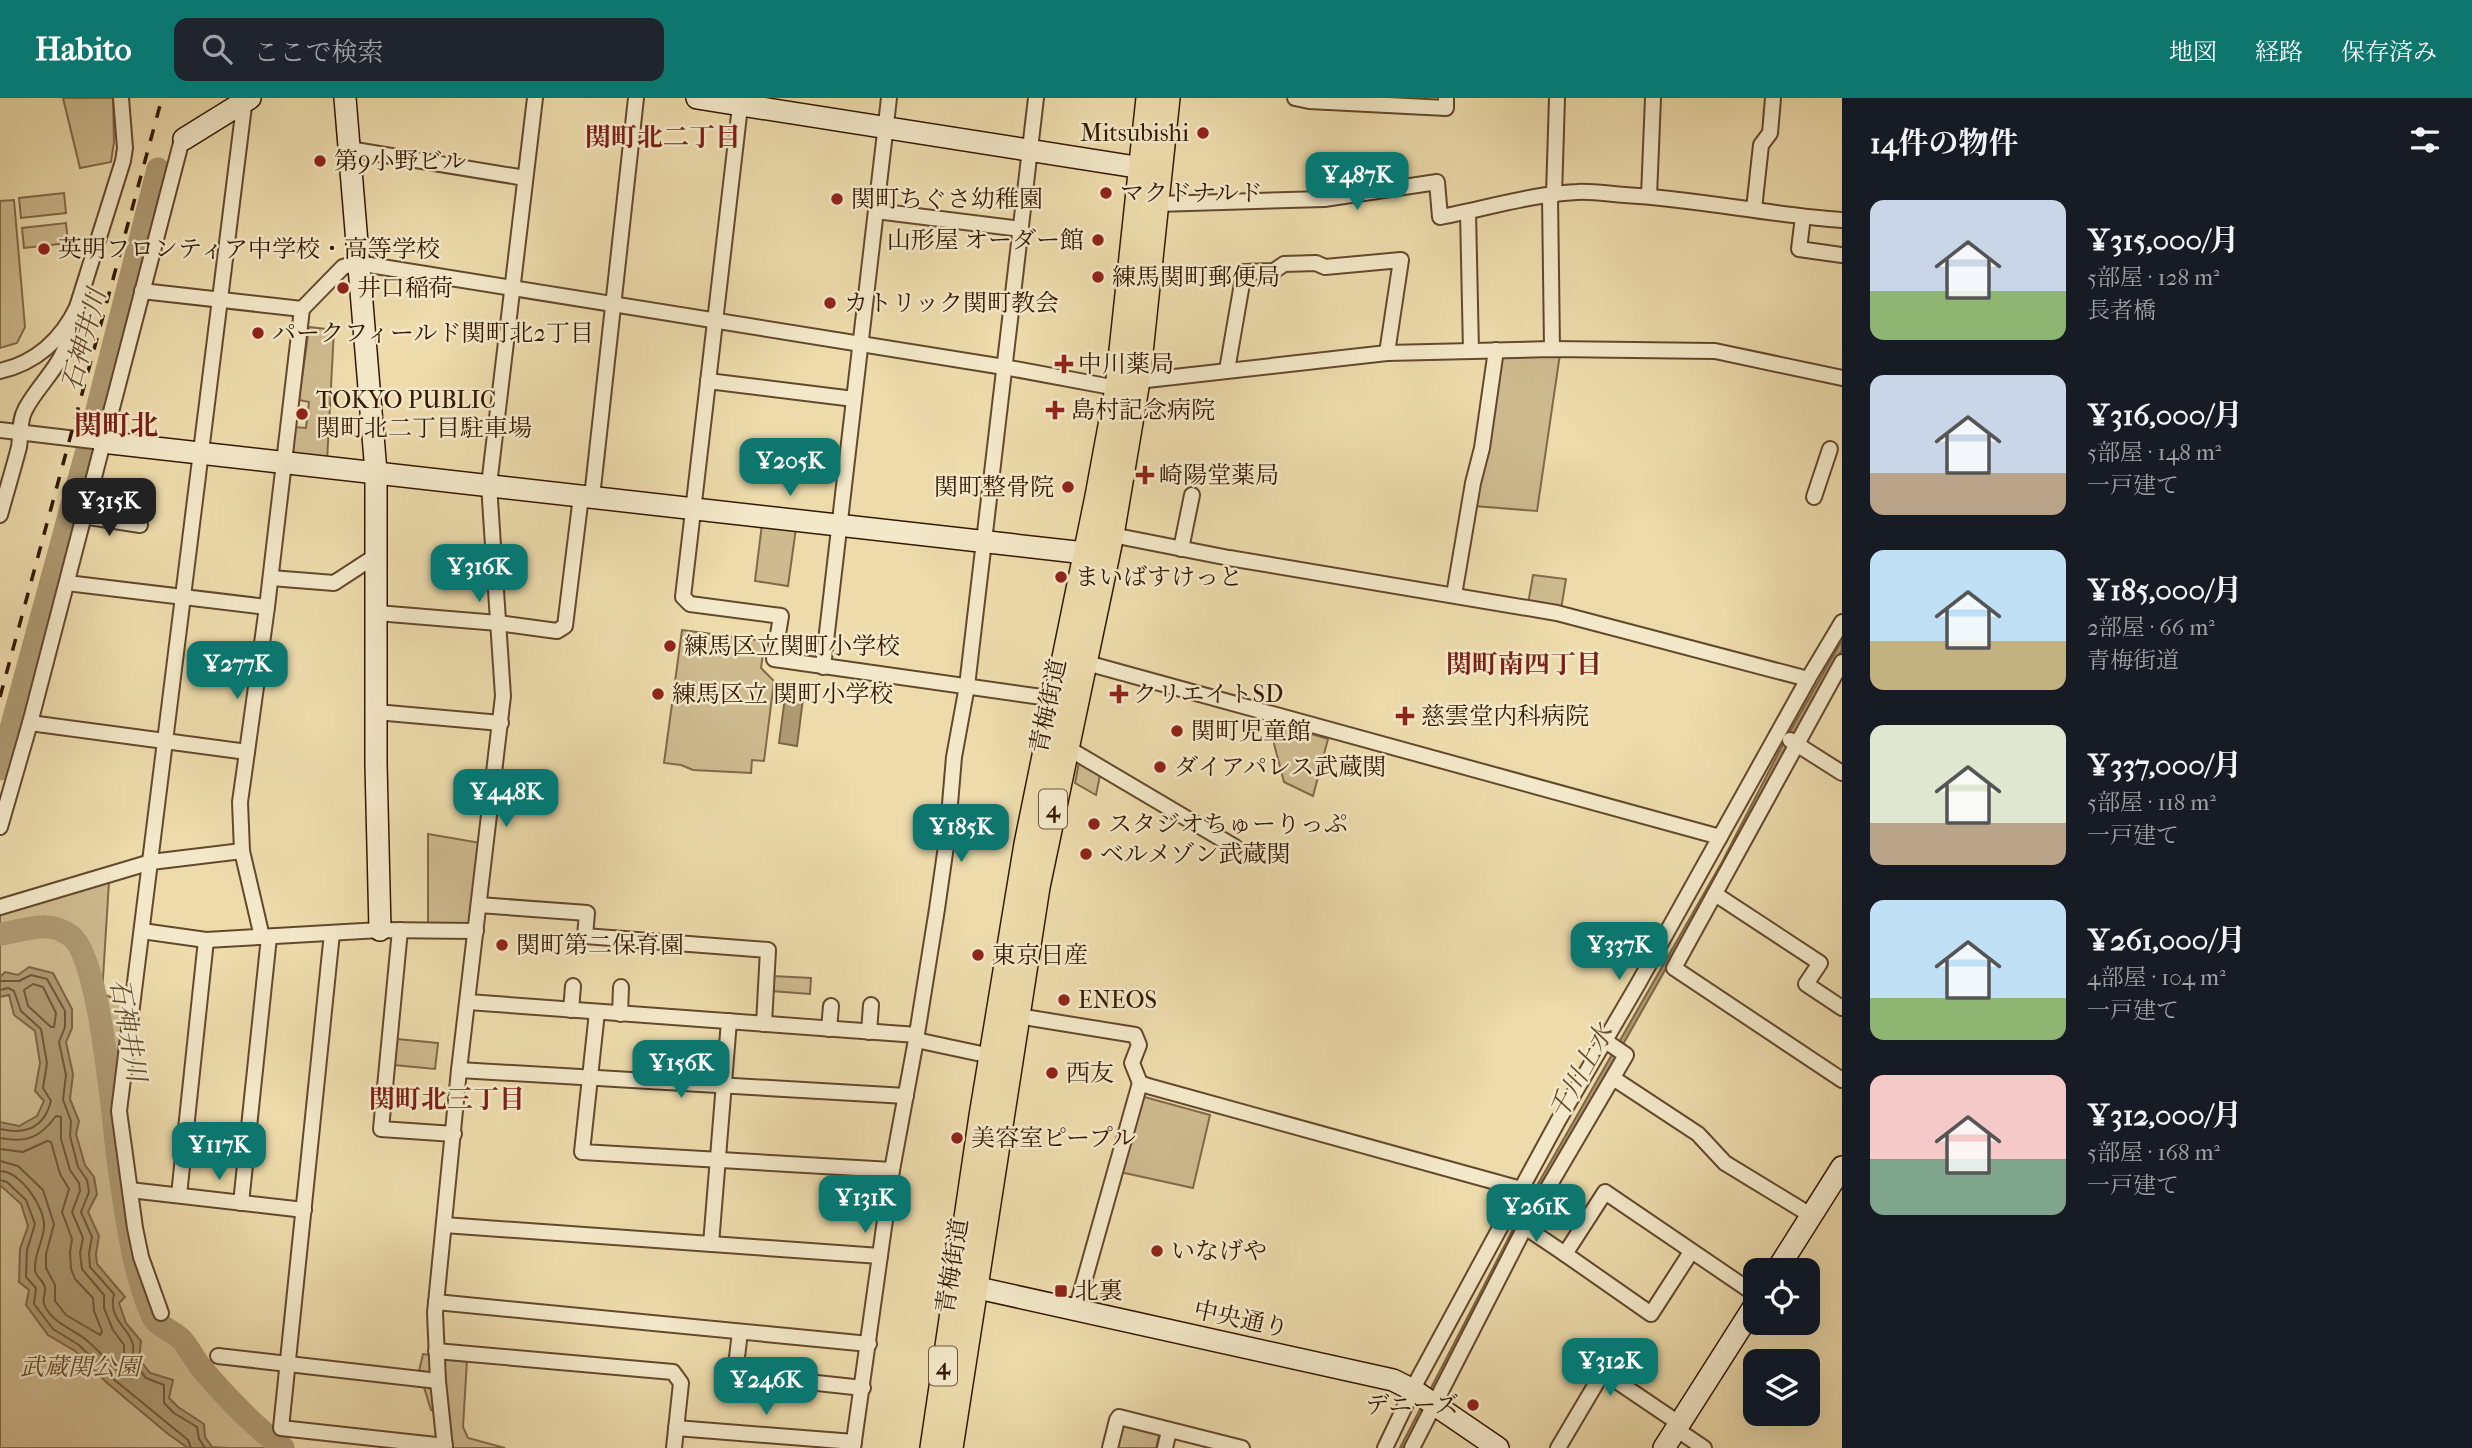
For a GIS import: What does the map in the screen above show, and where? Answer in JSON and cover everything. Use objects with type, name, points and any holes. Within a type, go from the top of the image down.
[{"type":"main road","name":"青梅街道","points":[[932,1448],[1018,1016],[1044,853],[1112,535],[1150,170],[1148,98]]},
{"type":"main road","name":"青梅街道","points":[[972,1242],[991,1056],[1026,844],[1085,553],[1127,384],[1157,205],[1150,170],[1168,98]]},
{"type":"main road","name":"青梅街道","points":[[951,1448],[965,1285]]},
{"type":"street","points":[[0,371],[40,354],[68,326],[77,307],[123,161],[125,148],[121,98]]},
{"type":"street","points":[[345,98],[376,472],[376,712],[390,930],[381,1129],[454,1134]]},
{"type":"street","points":[[332,933],[281,1428],[445,1447],[436,1351],[436,1302],[459,1070],[503,696],[489,485],[535,98]]},
{"type":"street","points":[[377,613],[557,631],[565,626],[614,305],[636,98]]},
{"type":"street","points":[[697,98],[741,102],[1150,170]]},
{"type":"street","points":[[823,667],[889,98]]},
{"type":"street","points":[[676,1428],[854,1445],[892,1170],[917,1038],[947,839],[954,757],[967,686],[1036,98]]},
{"type":"street","points":[[1295,98],[1446,108],[1446,98]]},
{"type":"street","points":[[1552,349],[1552,195],[1557,98]]},
{"type":"street","points":[[1649,196],[1653,98]]},
{"type":"street","points":[[1754,209],[1761,145],[1770,133],[1773,98]]},
{"type":"street","points":[[0,827],[30,723],[100,442],[181,143],[246,99]]},
{"type":"street","points":[[162,1313],[141,1257],[119,1111],[246,99]]},
{"type":"street","points":[[741,102],[683,597],[690,604],[780,617],[774,659],[1056,699]]},
{"type":"street","points":[[349,149],[525,178]]},
{"type":"street","points":[[1157,205],[1324,199],[1437,182],[1440,218],[1577,192],[1649,196],[1842,220]]},
{"type":"street","points":[[876,211],[1021,229]]},
{"type":"street","points":[[1468,212],[1471,351]]},
{"type":"street","points":[[1803,217],[1799,249],[1842,255]]},
{"type":"street","points":[[1227,370],[1244,272],[1274,271],[1284,264],[1316,263],[1325,267],[1401,260],[1387,353]]},
{"type":"street","points":[[241,1203],[266,937],[242,850],[240,802],[271,578],[302,309],[343,267],[357,263],[860,345],[1127,384],[1387,353],[1552,349],[1715,351],[1842,378]]},
{"type":"street","points":[[142,291],[302,309]]},
{"type":"street","points":[[0,516],[21,433],[22,417],[66,349],[68,326]]},
{"type":"street","points":[[1454,595],[1473,483],[1482,447],[1496,350]]},
{"type":"street","points":[[708,381],[854,399]]},
{"type":"street","points":[[0,430],[1085,553],[1112,535],[1557,613],[1824,676]]},
{"type":"street","points":[[1814,497],[1830,449]]},
{"type":"street","points":[[1181,549],[1192,495]]},
{"type":"street","points":[[83,516],[141,524]]},
{"type":"street","points":[[271,578],[334,583],[377,555]]},
{"type":"street","points":[[67,583],[267,607]]},
{"type":"street","points":[[1842,622],[1824,676],[1796,744],[1674,968],[1842,1080]]},
{"type":"street","points":[[1083,662],[1720,837]]},
{"type":"street","points":[[1412,1448],[1423,1397],[1521,1189],[1780,734],[1824,676],[1842,662]]},
{"type":"street","points":[[376,712],[501,723]]},
{"type":"street","points":[[30,723],[247,752]]},
{"type":"street","points":[[1780,734],[1842,773]]},
{"type":"street","points":[[1066,747],[1235,847]]},
{"type":"street","points":[[0,907],[151,862],[242,850]]},
{"type":"street","points":[[1715,894],[1820,962],[1806,984],[1842,1008]]},
{"type":"street","points":[[479,905],[587,913],[585,936],[768,950],[764,1024]]},
{"type":"street","points":[[142,932],[206,940],[390,930],[476,931]]},
{"type":"street","points":[[179,1195],[206,940]]},
{"type":"street","points":[[571,1010],[573,986]]},
{"type":"street","points":[[620,1014],[621,987]]},
{"type":"street","points":[[468,1002],[869,1032],[917,1038],[991,1056]]},
{"type":"street","points":[[869,1032],[871,1005]]},
{"type":"street","points":[[829,1029],[831,1006]]},
{"type":"street","points":[[597,1012],[582,1152],[892,1170]]},
{"type":"street","points":[[1018,1016],[1135,1035],[1139,1045],[1132,1063],[1140,1083],[1076,1310]]},
{"type":"street","points":[[712,1244],[729,1021]]},
{"type":"street","points":[[1385,1448],[1423,1397],[1626,1055],[1604,1040]]},
{"type":"street","points":[[459,1070],[906,1097]]},
{"type":"street","points":[[1613,1078],[1698,1134],[1725,1163],[1812,1216]]},
{"type":"street","points":[[1140,1083],[1521,1189]]},
{"type":"street","points":[[1785,1258],[1842,1167]]},
{"type":"street","points":[[130,1190],[304,1210]]},
{"type":"street","points":[[1565,1254],[1605,1192],[1743,1286]]},
{"type":"street","points":[[444,1225],[880,1256]]},
{"type":"street","points":[[1525,1227],[1651,1314],[1691,1252]]},
{"type":"street","name":"中央通り","points":[[965,1285],[1394,1380],[1498,1448]]},
{"type":"street","points":[[436,1302],[869,1344]]},
{"type":"street","points":[[1664,1448],[1743,1324]]},
{"type":"street","points":[[740,1332],[735,1374],[863,1388]]},
{"type":"street","points":[[436,1351],[673,1372],[681,1383],[674,1448]]},
{"type":"street","points":[[218,1356],[438,1381]]},
{"type":"street","points":[[1558,1448],[1603,1373],[1678,1426],[1704,1448]]},
{"type":"street","points":[[1110,1448],[1119,1418],[1242,1448]]},
{"type":"street","points":[[1165,1448],[1169,1431]]},
{"type":"green space","points":[[63,98],[113,98],[114,142],[111,162],[80,168]]},
{"type":"green space","points":[[64,193],[66,213],[21,218],[19,198]]},
{"type":"green space","points":[[14,200],[25,327],[17,343],[0,348],[0,201]]},
{"type":"green space","points":[[66,223],[68,243],[24,248],[22,228]]},
{"type":"green space","points":[[309,327],[334,330],[327,461],[295,457],[293,451],[295,427],[306,428],[309,402],[299,400]]},
{"type":"green space","points":[[1560,354],[1537,511],[1474,506],[1500,355]]},
{"type":"green space","points":[[762,524],[796,528],[788,586],[755,581]]},
{"type":"green space","points":[[1533,575],[1566,579],[1561,609],[1528,604]]},
{"type":"green space","points":[[682,630],[765,641],[761,668],[774,681],[764,761],[752,760],[751,773],[693,770],[664,763]]},
{"type":"green space","points":[[1268,721],[1328,739],[1313,796],[1284,782]]},
{"type":"green space","points":[[1079,762],[1100,775],[1096,795],[1075,783]]},
{"type":"green space","points":[[428,834],[481,843],[471,926],[428,926]]},
{"type":"green space","name":"武蔵関公園","points":[[95,882],[96,886],[109,882],[102,994],[125,1002],[108,1120],[132,1267],[154,1326],[178,1343],[194,1365],[275,1448],[0,1448],[0,914]]},
{"type":"green space","points":[[772,976],[811,978],[810,994],[771,991]]},
{"type":"green space","points":[[397,1039],[438,1043],[435,1069],[394,1065]]},
{"type":"green space","points":[[1141,1096],[1210,1115],[1193,1188],[1120,1172]]},
{"type":"green space","points":[[423,1354],[467,1360],[463,1427],[468,1438],[505,1448],[451,1448],[447,1415],[431,1410],[419,1371]]},
{"type":"green space","points":[[1125,1425],[1157,1432],[1159,1436],[1156,1448],[1114,1448],[1119,1429]]},
{"type":"water","points":[[1842,640],[1842,650],[1732,852],[1528,1212],[1405,1448],[1400,1448],[1523,1210],[1722,862],[1784,742]]},
{"type":"water","points":[[785,697],[803,699],[797,746],[779,743]]},
{"type":"water","points":[[29,967],[53,973],[72,1009],[72,1028],[66,1042],[73,1074],[70,1099],[79,1121],[76,1134],[85,1165],[94,1177],[97,1194],[88,1212],[99,1236],[97,1264],[125,1297],[119,1303],[126,1323],[141,1341],[139,1359],[150,1373],[173,1380],[169,1398],[204,1424],[205,1437],[212,1447],[227,1448],[188,1448],[168,1434],[106,1382],[75,1351],[48,1335],[26,1305],[29,1290],[19,1282],[20,1249],[28,1226],[21,1204],[0,1185],[0,1122],[19,1126],[37,1116],[44,1101],[35,1091],[40,1063],[35,1031],[14,1015],[9,995],[0,997],[0,977],[5,972],[18,975]]},
{"type":"waterway","name":"石神井川","points":[[0,769],[85,457],[158,169]]},
{"type":"waterway","name":"石神井川","points":[[0,934],[36,927],[54,928],[71,936],[81,950],[98,1007],[128,1224],[135,1263],[146,1300],[155,1320],[182,1340],[222,1391],[251,1421],[283,1448]]},
{"type":"railway","points":[[0,697],[162,98]]},
{"type":"place","name":"Mitsubishi","points":[[1203,133]]},
{"type":"place","name":"第9小野ビル","points":[[320,161]]},
{"type":"place","name":"マクドナルド","points":[[1106,193]]},
{"type":"place","name":"関町ちぐさ幼稚園","points":[[837,199]]},
{"type":"place","name":"山形屋 オーダー館","points":[[1098,240]]},
{"type":"place","name":"英明フロンティア中学校・高等学校","points":[[44,249]]},
{"type":"place","name":"練馬関町郵便局","points":[[1098,277]]},
{"type":"place","name":"井口稲荷","points":[[343,288]]},
{"type":"place","name":"カトリック関町教会","points":[[830,303]]},
{"type":"place","name":"パークフィールド関町北2丁目","points":[[258,333]]},
{"type":"place","name":"中川薬局","points":[[1064,364]]},
{"type":"place","name":"島村記念病院","points":[[1055,410]]},
{"type":"place","name":"TOKYO PUBLIC 関町北二丁目駐車場","points":[[302,414]]},
{"type":"place","name":"崎陽堂薬局","points":[[1145,475]]},
{"type":"place","name":"関町整骨院","points":[[1068,487]]},
{"type":"place","name":"まいばすけっと","points":[[1061,577]]},
{"type":"place","name":"練馬区立関町小学校","points":[[670,646]]},
{"type":"place","name":"練馬区立 関町小学校","points":[[658,694]]},
{"type":"place","name":"クリエイトSD","points":[[1119,694]]},
{"type":"place","name":"慈雲堂内科病院","points":[[1405,716]]},
{"type":"place","name":"関町児童館","points":[[1177,731]]},
{"type":"place","name":"ダイアパレス武蔵関","points":[[1160,767]]},
{"type":"place","name":"スタジオちゅーりっぷ","points":[[1094,824]]},
{"type":"place","name":"ベルメゾン武蔵関","points":[[1086,854]]},
{"type":"place","name":"関町第二保育園","points":[[502,945]]},
{"type":"place","name":"東京日産","points":[[978,955]]},
{"type":"place","name":"ENEOS","points":[[1064,1000]]},
{"type":"place","name":"西友","points":[[1052,1073]]},
{"type":"place","name":"美容室ピープル","points":[[957,1138]]},
{"type":"place","name":"いなげや","points":[[1157,1251]]},
{"type":"place","name":"北裏","points":[[1061,1291]]},
{"type":"place","name":"デニーズ","points":[[1473,1405]]},
{"type":"district","name":"関町北二丁目","points":[[663,137]]},
{"type":"district","name":"関町北","points":[[116,425]]},
{"type":"district","name":"関町南四丁目","points":[[1524,664]]},
{"type":"district","name":"関町北三丁目","points":[[447,1099]]},
{"type":"water label","name":"千川上水","points":[[1581,1072]]}]
